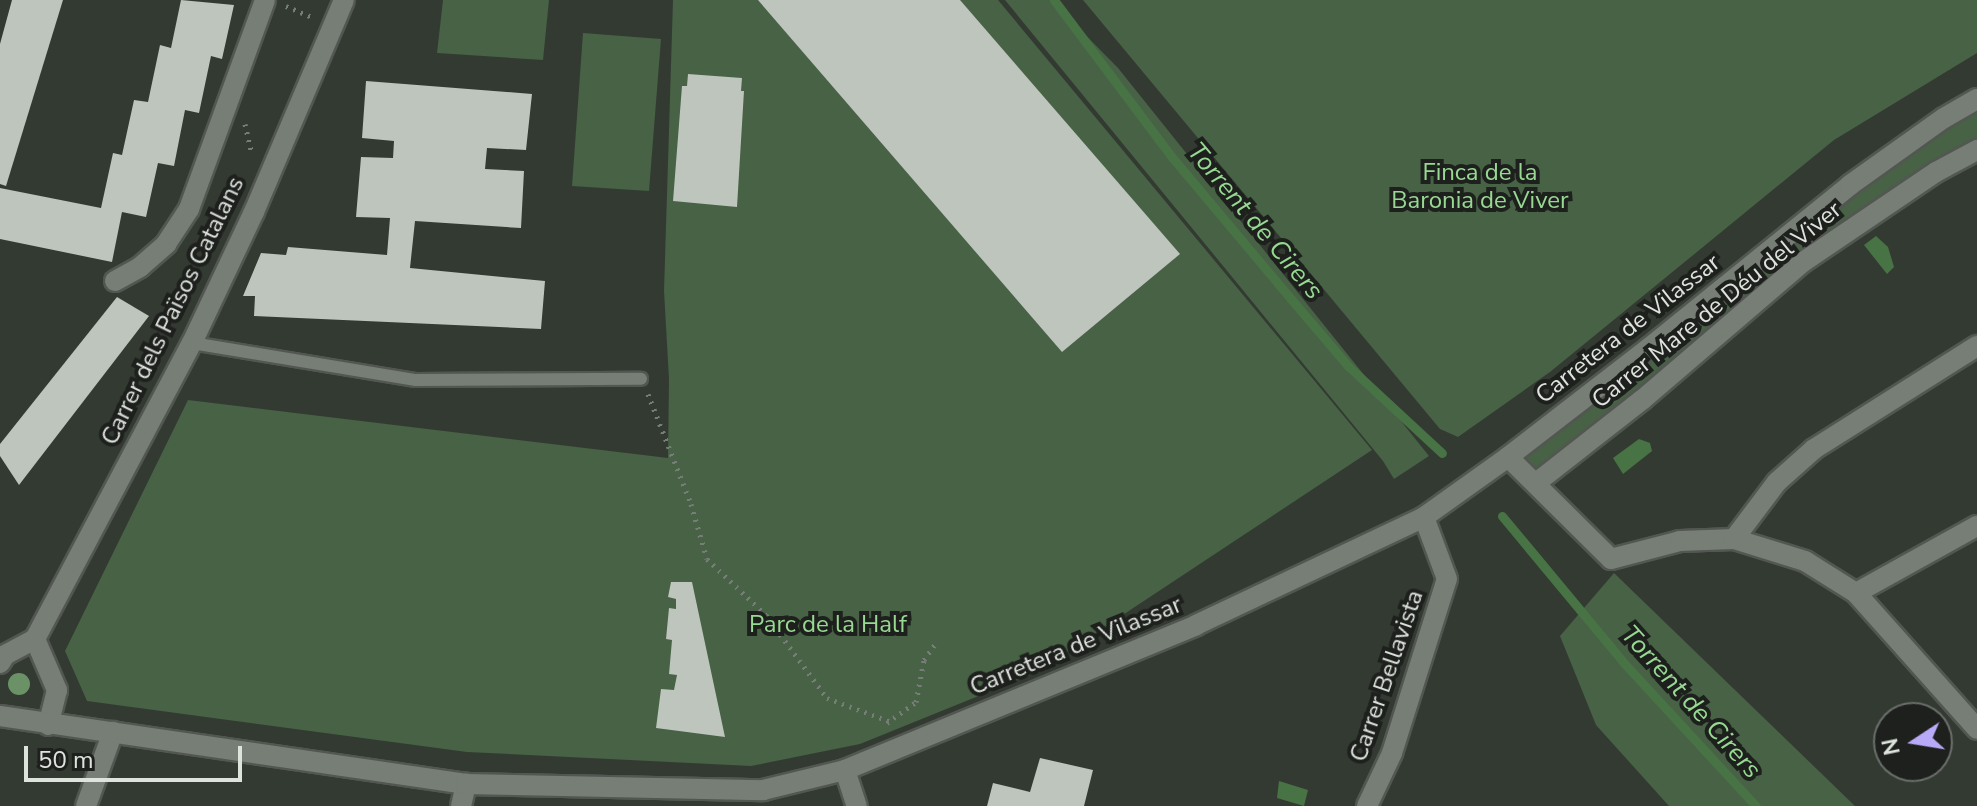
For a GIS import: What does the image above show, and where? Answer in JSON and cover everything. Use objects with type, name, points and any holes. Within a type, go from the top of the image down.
[{"type":"street","points":[[115,281],[140,267],[166,244],[189,209],[265,0]]},
{"type":"street","name":"Carrer dels Països Catalans","points":[[0,663],[5,655],[35,639],[192,343],[254,212],[344,0]]},
{"type":"street","name":"Carretera de Vilassar","points":[[0,716],[466,784],[763,790],[845,770],[1196,625],[1424,517],[1508,457],[1850,185],[1944,118],[1977,99]]},
{"type":"street","name":"Carrer Mare de Déu del Viver","points":[[1536,483],[1642,400],[1803,262],[1936,172],[1977,150]]},
{"type":"street","points":[[1734,539],[1777,482],[1814,449],[1977,346]]},
{"type":"street","points":[[1508,457],[1611,559],[1680,541],[1734,539],[1805,561],[1856,593],[1977,729]]},
{"type":"street","name":"Carrer Bellavista","points":[[1367,806],[1392,753],[1447,579],[1424,517]]},
{"type":"street","points":[[1856,593],[1977,526]]},
{"type":"street","points":[[35,639],[57,690],[48,725]]},
{"type":"street","points":[[86,806],[113,732]]},
{"type":"street","points":[[845,770],[857,806]]},
{"type":"street","points":[[461,806],[466,784]]},
{"type":"lane","points":[[192,343],[416,380],[641,379]]},
{"type":"path","points":[[274,0],[333,27]]},
{"type":"path","points":[[228,101],[245,120],[252,156],[249,167]]},
{"type":"path","points":[[641,379],[691,504],[707,559],[766,615],[827,698],[889,721],[916,702],[924,660],[935,644]]},
{"type":"green space","points":[[443,0],[549,0],[543,60],[437,53]]},
{"type":"green space","name":"Parc de la Half","points":[[673,0],[998,0],[1372,450],[1035,673],[860,744],[751,766],[467,752],[87,701],[65,651],[188,400],[668,458],[669,379],[664,291]]},
{"type":"green space","points":[[1005,0],[1051,0],[1118,68],[1429,456],[1394,479],[1383,461]]},
{"type":"green space","name":"Finca de la Baronia de Viver","points":[[1083,0],[1977,0],[1977,53],[1834,140],[1550,372],[1458,437],[1440,429]]},
{"type":"green space","points":[[583,33],[661,39],[649,191],[572,186]]},
{"type":"green space","points":[[1977,100],[1977,150],[1866,217],[1536,483],[1508,457]]},
{"type":"green space","points":[[1614,573],[1855,806],[1669,806],[1596,725],[1560,636]]},
{"type":"shaded area","points":[[1876,236],[1888,247],[1894,267],[1887,274],[1864,245]]},
{"type":"shaded area","points":[[1639,439],[1650,443],[1652,451],[1623,474],[1613,458]]},
{"type":"shaded area","points":[[1279,781],[1308,790],[1304,806],[1277,798]]},
{"type":"building","points":[[12,0],[63,0],[6,186],[0,184],[0,44]]},
{"type":"building","points":[[181,0],[234,5],[222,59],[211,56],[199,113],[185,110],[174,166],[158,163],[146,217],[122,212],[112,262],[0,239],[0,188],[101,208],[113,153],[122,155],[134,100],[148,102],[160,45],[171,48]]},
{"type":"building","points":[[758,0],[960,0],[1180,254],[1062,352]]},
{"type":"building","points":[[688,74],[742,78],[741,91],[744,91],[737,207],[673,201],[682,86],[687,86]]},
{"type":"building","points":[[366,81],[532,94],[526,150],[487,148],[485,169],[524,171],[521,228],[415,221],[410,268],[545,281],[541,329],[254,316],[255,296],[243,296],[261,253],[286,255],[288,247],[387,255],[390,218],[356,217],[361,157],[393,158],[394,141],[362,138]]},
{"type":"building","points":[[117,297],[149,316],[19,485],[0,456],[0,444]]},
{"type":"building","points":[[671,582],[692,582],[725,737],[656,728],[661,689],[674,690],[677,675],[669,674],[672,640],[666,639],[669,608],[676,609],[676,599],[668,597]]},
{"type":"building","points":[[1040,758],[1093,770],[1084,806],[987,806],[993,783],[1030,792]]},
{"type":"waterway","name":"Torrent de Cirers","points":[[1054,0],[1171,156],[1348,366],[1442,453]]},
{"type":"waterway","name":"Torrent de Cirers","points":[[1502,516],[1623,662],[1756,806]]}]
